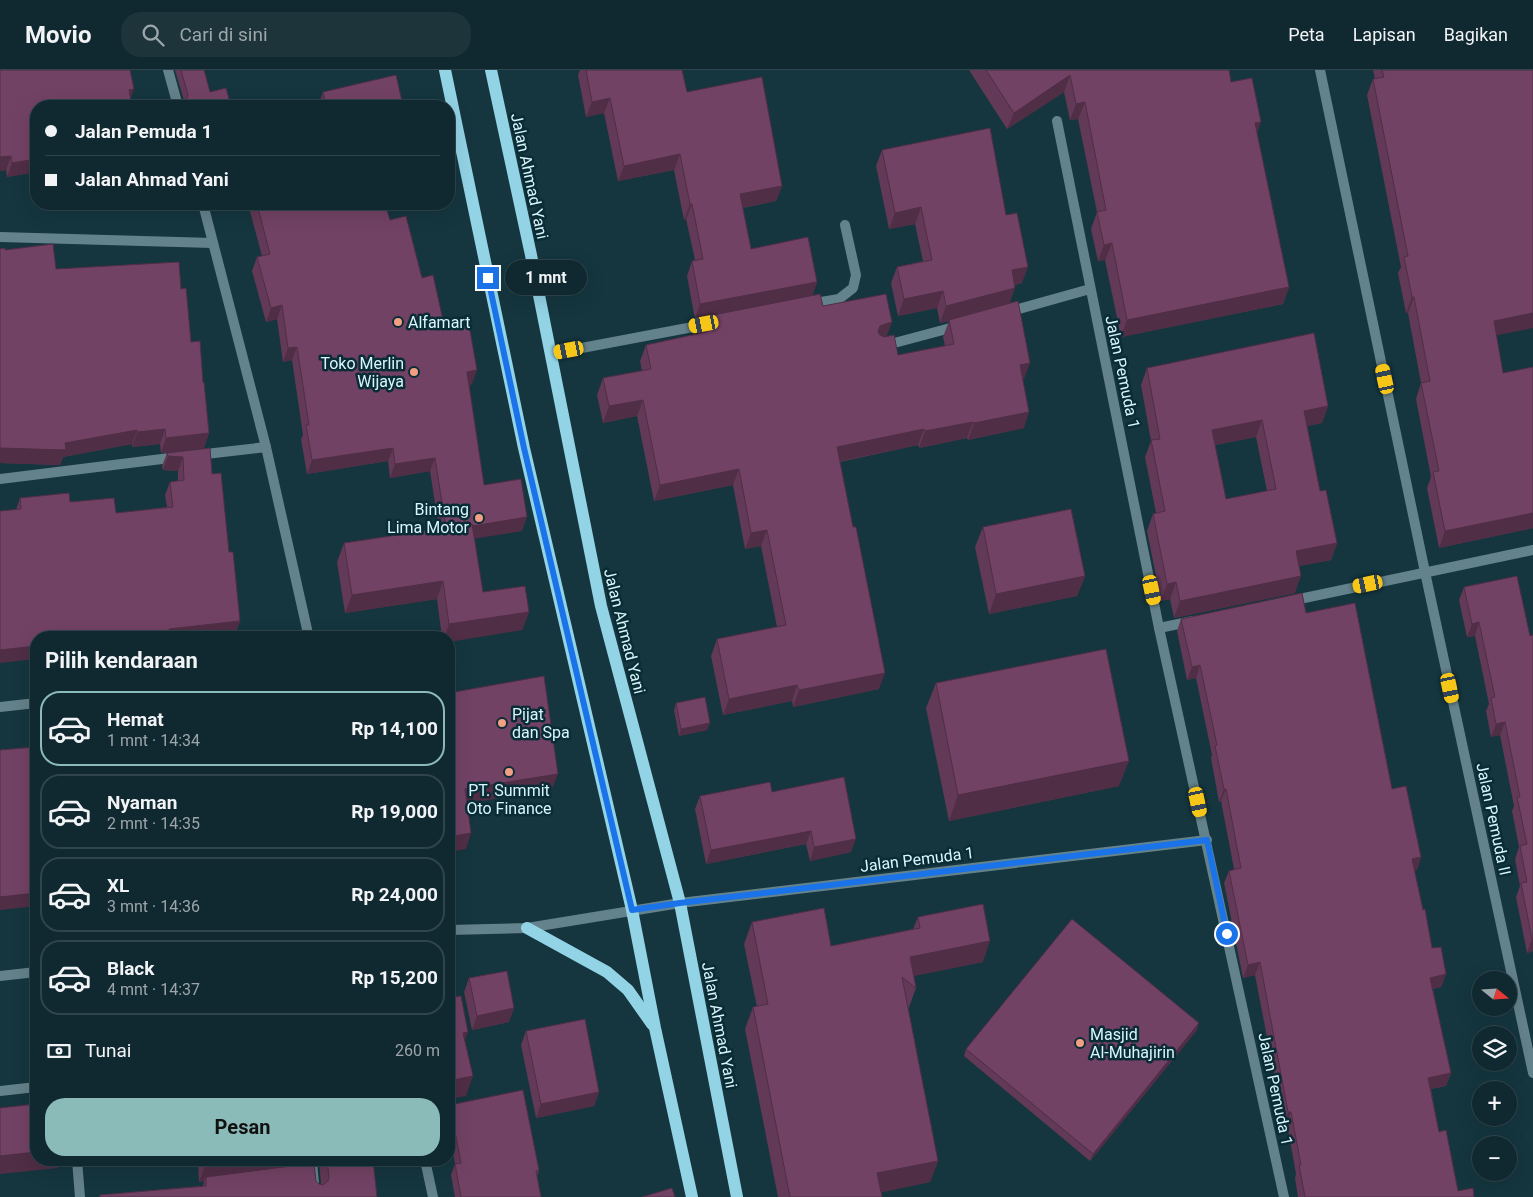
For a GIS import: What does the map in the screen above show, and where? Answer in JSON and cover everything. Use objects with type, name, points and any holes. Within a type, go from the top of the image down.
[{"type":"main road","points":[[444,70],[450,100]]},
{"type":"main road","name":"Jalan Ahmad Yani","points":[[490,70],[601,606],[680,903],[737,1197]]},
{"type":"main road","points":[[455,122],[524,448],[632,910],[655,1028],[692,1197]]},
{"type":"main road","points":[[527,928],[607,972],[628,990],[655,1028]]},
{"type":"street","points":[[168,70],[176,100]]},
{"type":"street","name":"Jalan Pemuda II","points":[[1320,70],[1425,572],[1533,1073]]},
{"type":"street","name":"Jalan Pemuda 1","points":[[1057,121],[1159,628],[1284,1197]]},
{"type":"street","points":[[205,210],[266,447],[307,631]]},
{"type":"street","points":[[800,306],[839,299],[853,288],[856,275],[845,225]]},
{"type":"street","points":[[0,237],[213,243]]},
{"type":"street","points":[[994,316],[1090,290]]},
{"type":"street","points":[[550,354],[723,321]]},
{"type":"street","points":[[879,347],[966,324]]},
{"type":"street","points":[[0,479],[266,447]]},
{"type":"street","points":[[1283,602],[1533,550]]},
{"type":"street","points":[[1159,628],[1207,618]]},
{"type":"street","points":[[0,707],[30,704]]},
{"type":"street","name":"Jalan Pemuda 1","points":[[455,930],[527,928],[680,903],[1207,840]]},
{"type":"street","points":[[0,976],[30,973]]},
{"type":"street","points":[[0,1091],[30,1088]]},
{"type":"street","points":[[77,1166],[80,1197]]},
{"type":"street","points":[[310,1166],[308,1174],[315,1197]]},
{"type":"street","points":[[426,1166],[433,1197]]},
{"type":"building","points":[[0,70],[130,70],[134,89],[129,90],[131,100],[30,100],[30,160],[12,163],[11,156],[0,157]]},
{"type":"building","points":[[181,70],[204,70],[210,92],[226,88],[229,100],[186,100],[188,95]]},
{"type":"building","points":[[586,70],[682,70],[687,92],[762,77],[782,186],[740,194],[751,249],[808,237],[817,282],[700,304],[692,261],[703,259],[680,154],[624,166],[610,98],[592,102]]},
{"type":"building","points":[[986,70],[1229,70],[1231,82],[1252,78],[1261,122],[1255,123],[1289,287],[1127,320],[1112,243],[1104,245],[1097,212],[1106,210],[1085,102],[1076,104],[1070,75],[1014,113]]},
{"type":"building","points":[[1382,70],[1533,70],[1533,313],[1494,321],[1503,373],[1533,367],[1533,513],[1445,531],[1433,472],[1439,471],[1421,383],[1430,381],[1414,297],[1412,297],[1404,257],[1408,256],[1373,79],[1384,77]]},
{"type":"building","points":[[396,75],[402,100],[325,100],[323,92]]},
{"type":"building","points":[[990,128],[1006,215],[1017,213],[1028,267],[1012,270],[1015,288],[946,306],[943,291],[904,299],[897,267],[932,260],[921,207],[895,213],[882,150]]},
{"type":"building","points":[[259,210],[387,210],[390,220],[406,216],[422,278],[433,275],[445,329],[469,325],[477,370],[467,372],[484,485],[521,479],[527,517],[473,526],[472,524],[446,528],[435,458],[395,464],[393,448],[312,460],[306,425],[309,425],[297,347],[288,348],[282,305],[271,308],[257,257],[270,254]]},
{"type":"building","points":[[53,244],[56,269],[179,262],[181,289],[186,288],[191,342],[200,341],[209,433],[166,438],[165,429],[137,432],[137,430],[65,443],[66,450],[0,448],[0,249]]},
{"type":"building","points":[[820,294],[823,306],[886,294],[892,322],[880,326],[878,332],[884,337],[894,335],[898,355],[954,344],[949,320],[1018,301],[1030,363],[1020,365],[1029,412],[925,431],[924,429],[837,447],[853,527],[856,527],[885,673],[799,690],[797,685],[729,699],[717,639],[786,625],[767,530],[751,533],[739,469],[660,485],[643,400],[609,406],[603,378],[651,369],[646,345],[706,332],[703,317]]},
{"type":"building","points":[[1314,333],[1328,406],[1304,411],[1320,491],[1326,490],[1337,543],[1296,551],[1301,576],[1180,601],[1176,582],[1167,584],[1153,514],[1165,511],[1151,440],[1160,439],[1147,368]],"holes":[[[1262,420],[1276,489],[1226,499],[1212,430]]]},
{"type":"building","points":[[210,448],[212,474],[221,473],[229,552],[233,552],[240,621],[169,629],[169,631],[30,631],[30,647],[0,650],[0,511],[21,509],[20,498],[69,493],[70,502],[114,498],[116,513],[173,507],[170,482],[184,480],[183,457],[168,456],[167,453]]},
{"type":"building","points":[[1071,509],[1085,576],[996,594],[983,527]]},
{"type":"building","points":[[472,524],[483,592],[525,586],[529,612],[449,624],[443,581],[352,595],[344,543]]},
{"type":"building","points":[[1517,576],[1530,636],[1533,635],[1533,939],[1521,883],[1527,882],[1520,846],[1527,844],[1517,797],[1520,797],[1505,722],[1496,724],[1491,698],[1495,697],[1479,622],[1472,624],[1464,587]]},
{"type":"building","points":[[1302,593],[1306,613],[1355,603],[1392,789],[1406,786],[1421,857],[1412,859],[1423,910],[1425,909],[1432,948],[1441,947],[1446,974],[1430,978],[1451,1073],[1428,1078],[1439,1132],[1446,1130],[1458,1191],[1473,1188],[1474,1197],[1305,1197],[1291,1112],[1288,1112],[1260,962],[1248,965],[1229,871],[1241,868],[1200,665],[1192,667],[1181,619]]},
{"type":"building","points":[[1106,649],[1129,761],[958,795],[936,683]]},
{"type":"building","points":[[544,676],[558,774],[465,789],[471,833],[455,836],[455,692]]},
{"type":"building","points":[[705,697],[710,723],[681,729],[676,703]]},
{"type":"building","points":[[30,748],[30,894],[0,897],[0,750]]},
{"type":"building","points":[[844,777],[856,839],[814,847],[811,831],[711,850],[700,796],[770,782],[772,792]]},
{"type":"building","points":[[983,904],[990,941],[910,957],[916,988],[902,977],[938,1161],[877,1173],[882,1197],[790,1197],[753,1007],[768,1004],[752,922],[824,908],[831,946],[920,928],[918,917]]},
{"type":"building","name":"Masjid Al-Muhajirin","points":[[1072,919],[1199,1023],[1093,1154],[966,1049]]},
{"type":"building","points":[[507,971],[514,1008],[477,1016],[469,978]]},
{"type":"building","points":[[461,996],[468,1032],[463,1033],[473,1076],[455,1080],[455,997]]},
{"type":"building","points":[[585,1019],[599,1092],[541,1104],[526,1031]]},
{"type":"building","points":[[523,1090],[539,1170],[536,1171],[541,1197],[461,1197],[455,1164],[461,1163],[455,1131],[455,1104]]},
{"type":"building","points":[[30,1105],[30,1153],[0,1156],[0,1108]]},
{"type":"building","points":[[291,1166],[314,1166],[316,1181],[319,1184],[323,1185],[328,1181],[328,1166],[374,1166],[377,1197],[100,1197],[100,1195],[206,1186],[206,1177]]},
{"type":"building","points":[[672,1188],[675,1197],[642,1197]]},
{"type":"place","name":"Alfamart","points":[[398,322]]},
{"type":"place","name":"Toko Merlin Wijaya","points":[[414,372]]},
{"type":"place","name":"Bintang Lima Motor","points":[[479,518]]},
{"type":"place","name":"Pijat dan Spa","points":[[502,723]]},
{"type":"place","name":"PT. Summit Oto Finance","points":[[509,772]]},
{"type":"place","name":"Masjid Al-Muhajirin","points":[[1080,1043]]},
{"type":"route","points":[[488,278],[524,448],[632,910],[1207,840],[1227,934]]}]
